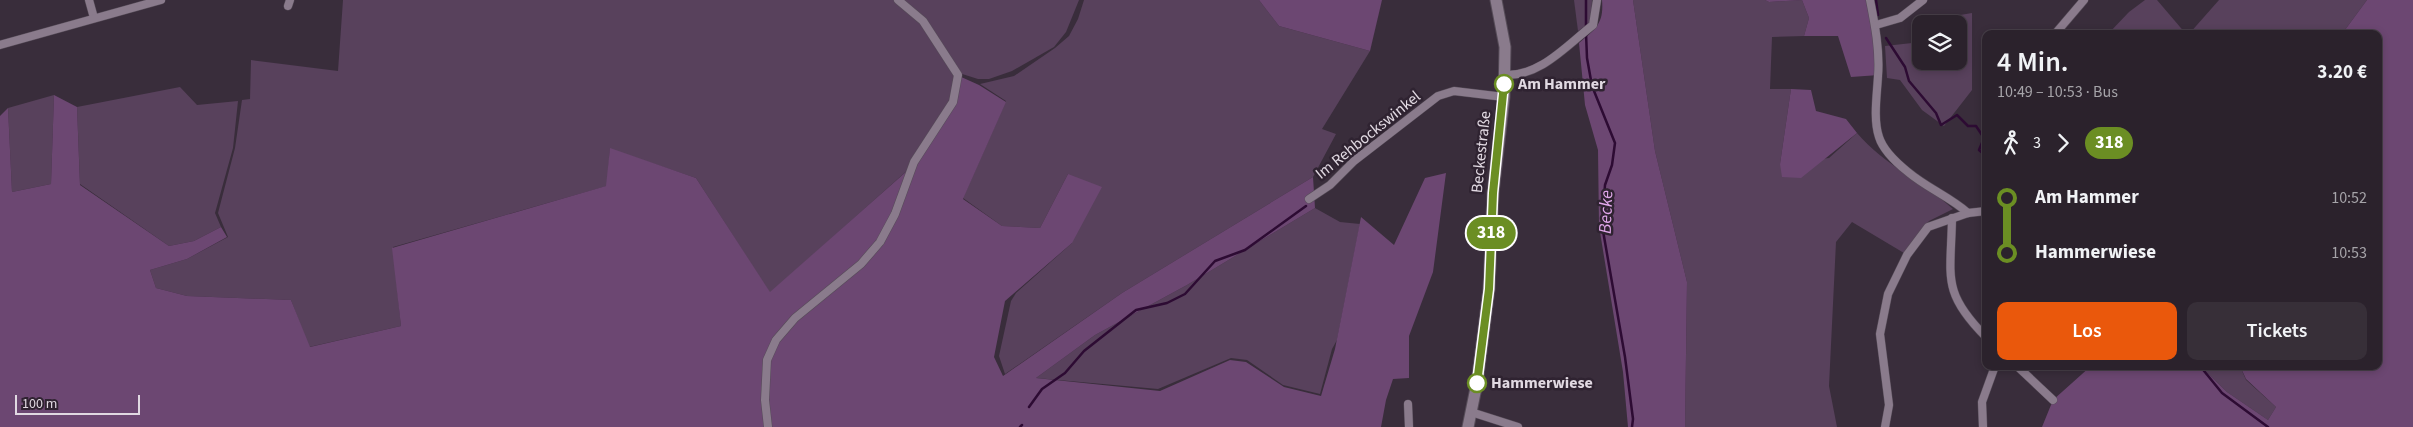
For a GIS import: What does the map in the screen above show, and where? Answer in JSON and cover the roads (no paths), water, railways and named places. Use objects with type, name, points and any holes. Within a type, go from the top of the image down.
[{"type":"main road","name":"Beckestraße","points":[[1468,427],[1489,289],[1493,193],[1504,96],[1505,47],[1496,0]]},
{"type":"street","points":[[89,0],[94,18]]},
{"type":"street","points":[[0,45],[161,0]]},
{"type":"street","points":[[768,427],[765,400],[767,360],[776,340],[795,318],[861,264],[880,242],[895,214],[914,162],[953,102],[958,75],[923,21],[898,0]]},
{"type":"street","points":[[1504,75],[1517,76],[1537,68],[1591,27],[1596,10],[1596,0]]},
{"type":"street","points":[[1870,0],[1876,26],[1879,136],[1884,147],[1908,172],[1954,200],[1968,213]]},
{"type":"street","points":[[1876,26],[1900,18],[1923,0]]},
{"type":"street","points":[[2058,30],[2084,0]]},
{"type":"street","name":"Im Rehbockswinkel","points":[[1309,198],[1330,185],[1354,161],[1438,96],[1454,91],[1504,96]]},
{"type":"street","points":[[1885,427],[1889,405],[1880,334],[1888,294],[1907,255],[1928,227],[1968,213],[1982,211]]},
{"type":"street","points":[[1952,218],[1951,286],[1957,304],[1982,332]]},
{"type":"street","points":[[1983,427],[1982,402],[1994,370]]},
{"type":"street","points":[[2021,370],[2053,400]]},
{"type":"street","points":[[1408,404],[1409,427]]},
{"type":"street","points":[[1471,412],[1518,427]]},
{"type":"waterway","name":"Becke","points":[[1586,0],[1586,27]]},
{"type":"waterway","points":[[1876,0],[1878,15]]},
{"type":"waterway","name":"Becke","points":[[1586,33],[1587,58],[1592,86],[1615,143],[1612,165],[1605,185],[1602,225],[1625,357],[1633,419],[1632,427]]},
{"type":"waterway","points":[[1886,38],[1905,67],[1909,81],[1936,113],[1941,125],[1957,115],[1968,126],[1976,126],[1982,135]]},
{"type":"waterway","points":[[1982,143],[1979,150],[1982,153]]},
{"type":"waterway","points":[[1029,407],[1042,389],[1065,373],[1084,351],[1136,310],[1167,303],[1185,294],[1215,261],[1245,250],[1306,206]]},
{"type":"waterway","points":[[2203,370],[2222,393],[2268,427]]},
{"type":"place","name":"Am Hammer","points":[[1504,84]]},
{"type":"place","name":"Hammerwiese","points":[[1477,383]]}]
